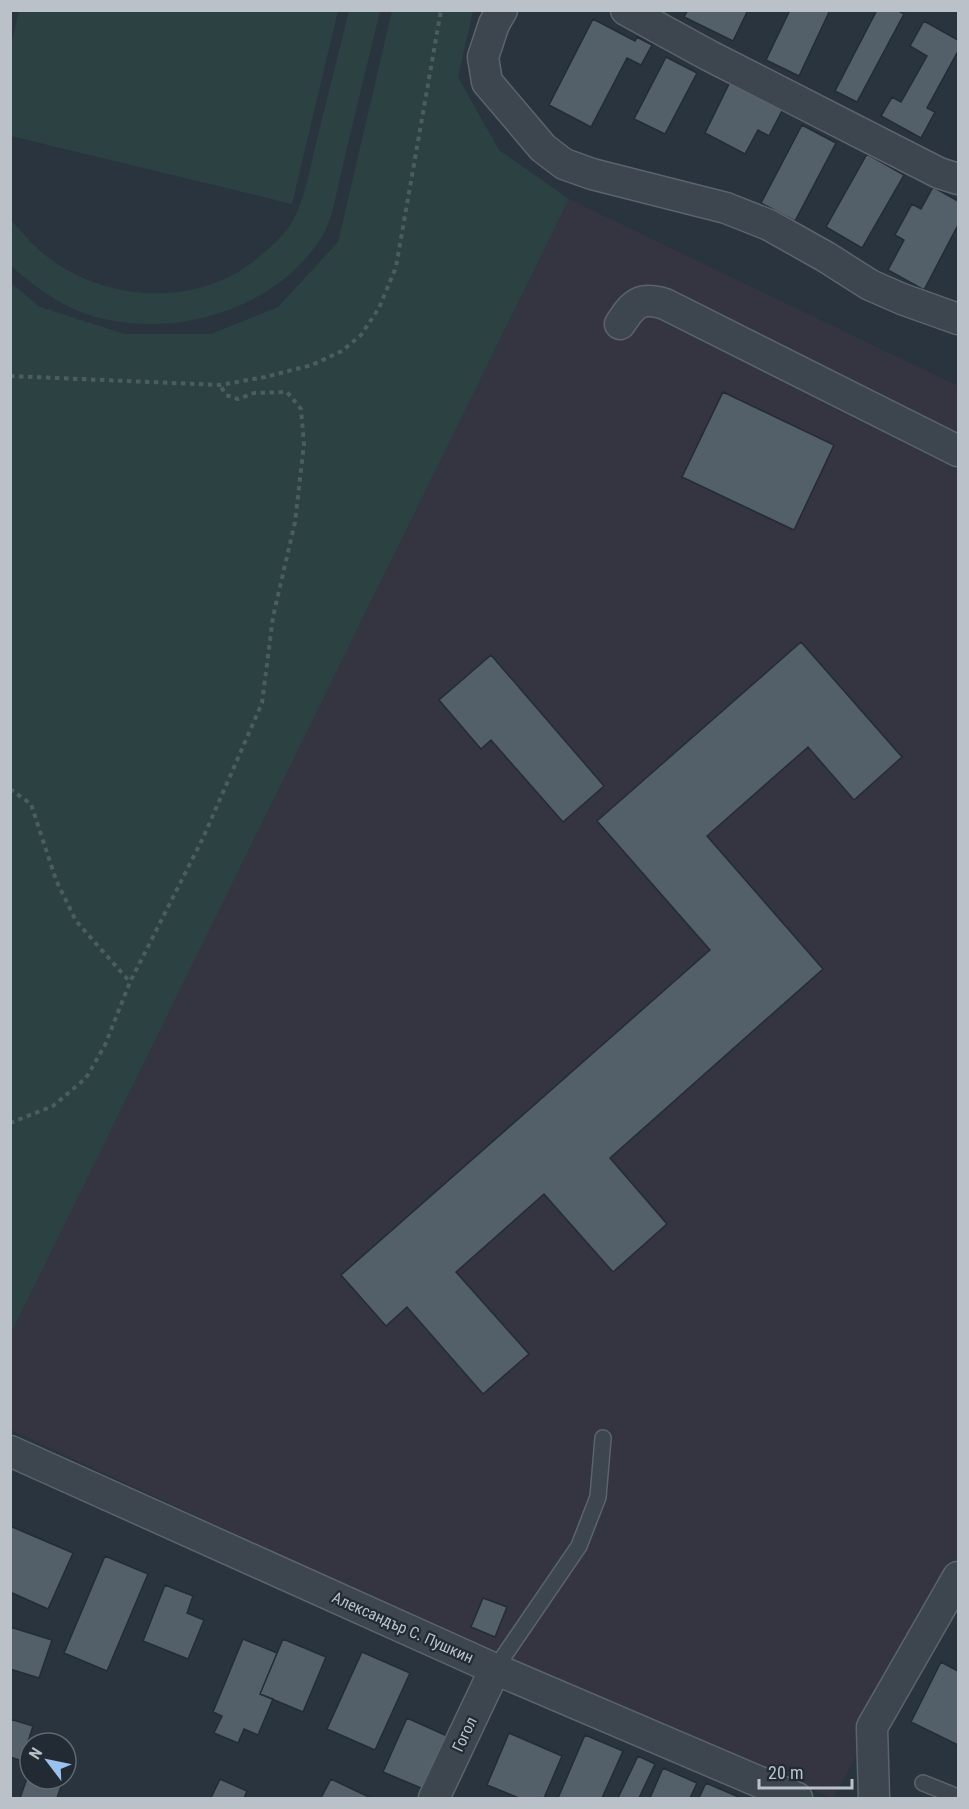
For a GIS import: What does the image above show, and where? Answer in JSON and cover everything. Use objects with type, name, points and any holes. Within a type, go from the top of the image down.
[{"type":"street","points":[[502,10],[494,24],[483,57],[487,82],[543,148],[564,164],[592,174],[726,208],[769,225],[870,285],[958,319]]},
{"type":"street","points":[[626,10],[708,55],[918,162],[958,179]]},
{"type":"street","points":[[620,324],[628,311],[637,303],[652,300],[665,304],[958,451]]},
{"type":"street","name":"Александър С. Пушкин","points":[[10,1451],[495,1668],[797,1798]]},
{"type":"street","points":[[874,1798],[872,1727],[958,1577]]},
{"type":"street","name":"Гогол","points":[[434,1798],[495,1668]]},
{"type":"lane","points":[[495,1668],[579,1546],[598,1497],[603,1438]]},
{"type":"lane","points":[[923,1783],[958,1797]]},
{"type":"path","points":[[10,376],[220,385],[312,365],[342,351],[361,335],[379,308],[396,267],[441,10]]},
{"type":"path","points":[[10,1123],[53,1106],[86,1078],[105,1045],[130,982],[203,838],[262,704],[273,617],[295,522],[304,444],[302,409],[287,392],[254,393],[238,399],[226,395],[220,385]]},
{"type":"path","points":[[10,789],[31,804],[56,880],[76,921],[130,982]]},
{"type":"shaded area","points":[[569,199],[958,386],[958,1573],[833,1798],[518,1665],[11,1430],[10,1333]]},
{"type":"green space","points":[[19,11],[338,11],[292,204],[11,136],[11,44]]},
{"type":"green space","points":[[349,11],[380,11],[335,201],[323,235],[305,259],[283,280],[257,297],[229,310],[199,319],[139,324],[109,320],[82,312],[56,300],[11,266],[11,220],[36,247],[53,261],[76,275],[101,285],[127,291],[181,292],[207,286],[231,276],[254,261],[285,233],[300,204],[307,184]]},
{"type":"green space","points":[[392,11],[473,11],[458,77],[499,150],[569,199],[11,1333],[11,283],[40,307],[125,334],[211,334],[278,307],[338,242]]},
{"type":"building","points":[[688,10],[748,10],[733,41],[684,17]]},
{"type":"building","points":[[790,10],[830,10],[799,76],[766,60]]},
{"type":"building","points":[[877,10],[897,10],[904,14],[857,102],[835,91]]},
{"type":"building","points":[[593,19],[635,41],[637,37],[652,45],[641,65],[627,58],[591,127],[549,105]]},
{"type":"building","points":[[924,21],[958,40],[958,51],[927,108],[935,112],[921,138],[881,116],[892,97],[901,102],[927,56],[910,46]]},
{"type":"building","points":[[666,57],[697,73],[665,134],[634,119]]},
{"type":"building","points":[[731,80],[784,107],[769,136],[758,130],[745,154],[705,133]]},
{"type":"building","points":[[802,125],[836,143],[795,221],[761,203]]},
{"type":"building","points":[[867,154],[904,175],[862,248],[826,227]]},
{"type":"building","points":[[933,187],[958,201],[958,225],[924,290],[888,270],[904,240],[895,235],[912,204],[921,209]]},
{"type":"building","points":[[723,392],[834,445],[794,530],[682,477]]},
{"type":"building","points":[[801,642],[902,757],[854,800],[808,747],[707,836],[823,969],[610,1158],[667,1224],[613,1272],[544,1194],[456,1272],[529,1354],[483,1394],[407,1307],[386,1326],[341,1275],[710,950],[597,821]]},
{"type":"building","points":[[491,655],[604,786],[563,822],[491,740],[481,749],[439,700]]},
{"type":"building","points":[[10,1526],[73,1553],[48,1609],[10,1592]]},
{"type":"building","points":[[105,1556],[148,1574],[107,1671],[64,1653]]},
{"type":"building","points":[[165,1585],[193,1596],[187,1613],[204,1620],[188,1659],[143,1641]]},
{"type":"building","points":[[483,1598],[507,1607],[495,1637],[471,1627]]},
{"type":"building","points":[[10,1627],[52,1640],[39,1678],[10,1669]]},
{"type":"building","points":[[243,1639],[277,1653],[260,1694],[273,1699],[258,1735],[244,1729],[238,1743],[214,1733],[222,1716],[213,1712]]},
{"type":"building","points":[[283,1639],[326,1657],[303,1712],[260,1694]]},
{"type":"building","points":[[362,1652],[410,1673],[375,1750],[327,1729]]},
{"type":"building","points":[[941,1662],[958,1671],[958,1745],[911,1722]]},
{"type":"building","points":[[407,1718],[456,1740],[433,1793],[383,1772]]},
{"type":"building","points":[[10,1719],[33,1726],[31,1731],[18,1731],[18,1760],[10,1757]]},
{"type":"building","points":[[509,1733],[562,1756],[544,1798],[519,1798],[487,1785]]},
{"type":"building","points":[[585,1735],[623,1751],[602,1798],[558,1798]]},
{"type":"building","points":[[638,1756],[655,1764],[639,1798],[618,1798]]},
{"type":"building","points":[[663,1768],[697,1783],[690,1798],[650,1798]]},
{"type":"building","points":[[220,1779],[247,1791],[244,1798],[211,1798]]},
{"type":"building","points":[[331,1779],[371,1798],[321,1798]]},
{"type":"building","points":[[706,1783],[741,1798],[699,1798]]},
{"type":"building","points":[[22,1791],[59,1791],[57,1798],[20,1798]]}]
